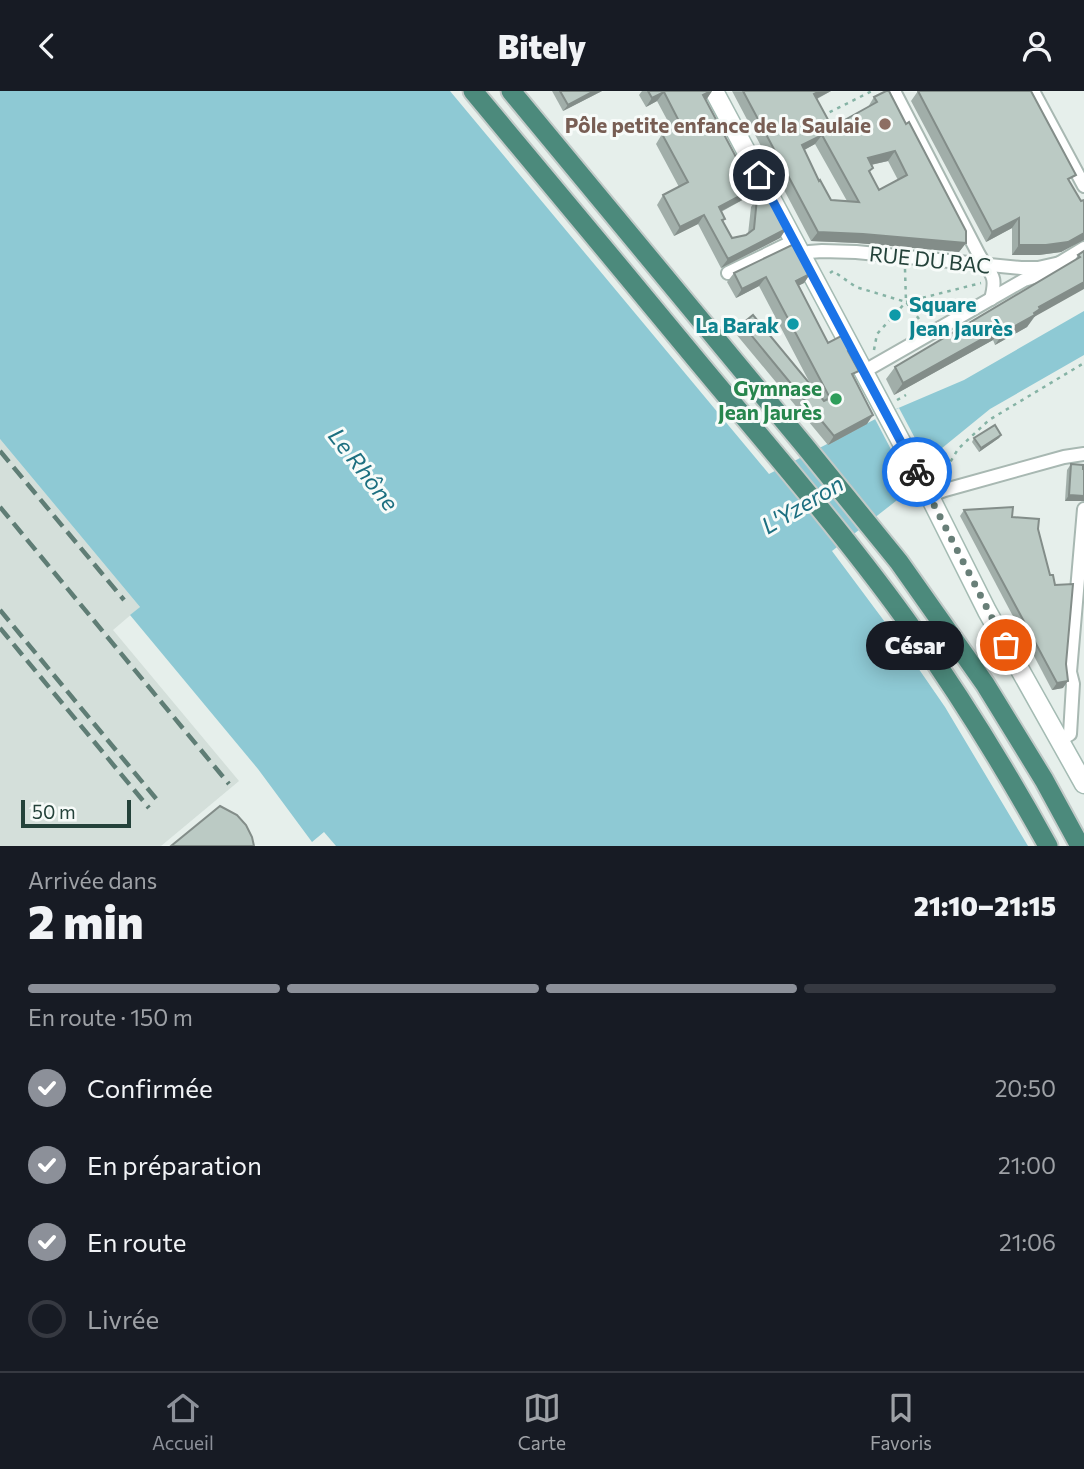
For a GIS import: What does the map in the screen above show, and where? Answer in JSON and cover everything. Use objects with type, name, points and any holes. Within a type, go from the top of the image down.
[{"type":"highway","points":[[473,91],[778,457],[913,630],[999,761],[1048,846]]},
{"type":"highway","points":[[510,91],[804,445],[920,591],[985,684],[1044,780],[1080,846]]},
{"type":"main road","points":[[714,91],[987,611],[1084,784]]},
{"type":"street","points":[[894,91],[994,280],[991,299]]},
{"type":"street","points":[[1033,91],[1084,186]]},
{"type":"street","name":"RUE DU BAC","points":[[728,273],[798,248],[808,252],[856,252],[1007,268],[1038,268],[1060,263]]},
{"type":"street","points":[[863,372],[1084,248]]},
{"type":"street","points":[[930,498],[945,490],[1064,457],[1084,454]]},
{"type":"street","points":[[1060,740],[1070,734],[1073,684],[1070,671],[1084,509]]},
{"type":"path","points":[[824,116],[872,91]]},
{"type":"path","points":[[905,269],[906,302],[920,319]]},
{"type":"path","points":[[830,273],[833,271],[856,287],[906,302],[981,283]]},
{"type":"path","points":[[874,351],[877,334],[906,302]]},
{"type":"path","points":[[940,479],[958,449],[989,421],[1084,363]]},
{"type":"shaded area","points":[[0,439],[140,607],[113,630],[239,781],[161,846],[0,846]]},
{"type":"water","points":[[0,91],[450,91],[769,474],[889,412],[964,380],[1084,311],[1084,355],[990,409],[904,479],[910,490],[832,551],[945,707],[1028,846],[336,846],[324,832],[312,842],[258,769],[130,615],[140,607],[0,439]]},
{"type":"pier","points":[[899,408],[927,461],[906,478],[875,419]]},
{"type":"building","points":[[560,91],[594,91],[568,105]]},
{"type":"building","points":[[648,91],[711,91],[703,95],[753,189],[719,207],[725,219],[722,220],[732,238],[746,235],[754,229],[757,198],[767,193],[786,229],[728,259],[704,215],[680,227],[663,195],[688,182],[662,134],[681,125],[664,92],[652,98]]},
{"type":"building","points":[[743,91],[820,91],[814,94],[832,127],[877,102],[874,97],[889,91],[906,124],[909,122],[966,231],[966,243],[818,232]],"holes":[[[822,135],[859,202],[831,200],[819,181],[802,145]],[[895,151],[907,175],[879,190],[869,171],[873,168],[868,158]]]},
{"type":"building","points":[[918,91],[1031,91],[1076,175],[1068,179],[1081,201],[1084,200],[1084,233],[1068,242],[1019,245],[1019,218],[992,232]]},
{"type":"building","points":[[794,244],[810,274],[796,281],[828,343],[843,335],[859,371],[852,374],[873,415],[834,436],[742,324],[753,315],[824,401],[830,398],[766,277],[742,289],[734,273]]},
{"type":"building","points":[[1084,251],[1084,282],[1039,307],[1035,315],[1004,332],[1002,328],[903,383],[895,367],[1080,257],[1078,255]]},
{"type":"building","points":[[995,425],[1001,435],[981,448],[974,438]]},
{"type":"building","points":[[1071,464],[1083,465],[1084,496],[1069,495]]},
{"type":"building","points":[[1013,507],[1012,517],[1039,519],[1038,529],[1055,585],[1073,584],[1066,664],[1068,681],[1057,683],[964,510]]},
{"type":"building","points":[[220,806],[237,815],[246,825],[254,846],[171,846]]},
{"type":"railway","points":[[0,451],[124,600]]},
{"type":"railway","points":[[0,507],[229,784]]},
{"type":"railway","points":[[0,610],[158,801]]},
{"type":"railway","points":[[0,628],[149,808]]},
{"type":"way so far","points":[[917,472],[1006,645]]},
{"type":"place","name":"Pôle petite enfance de la Saulaie","points":[[885,124]]},
{"type":"place","name":"Square Jean Jaurès","points":[[895,315]]},
{"type":"place","name":"La Barak","points":[[793,324]]},
{"type":"place","name":"Gymnase Jean Jaurès","points":[[836,399]]},
{"type":"place","name":"César","points":[[1006,645]]},
{"type":"route","points":[[759,175],[917,472]]},
{"type":"water label","name":"Le Rhône","points":[[364,469]]},
{"type":"water label","name":"L'Yzeron","points":[[802,504]]}]
